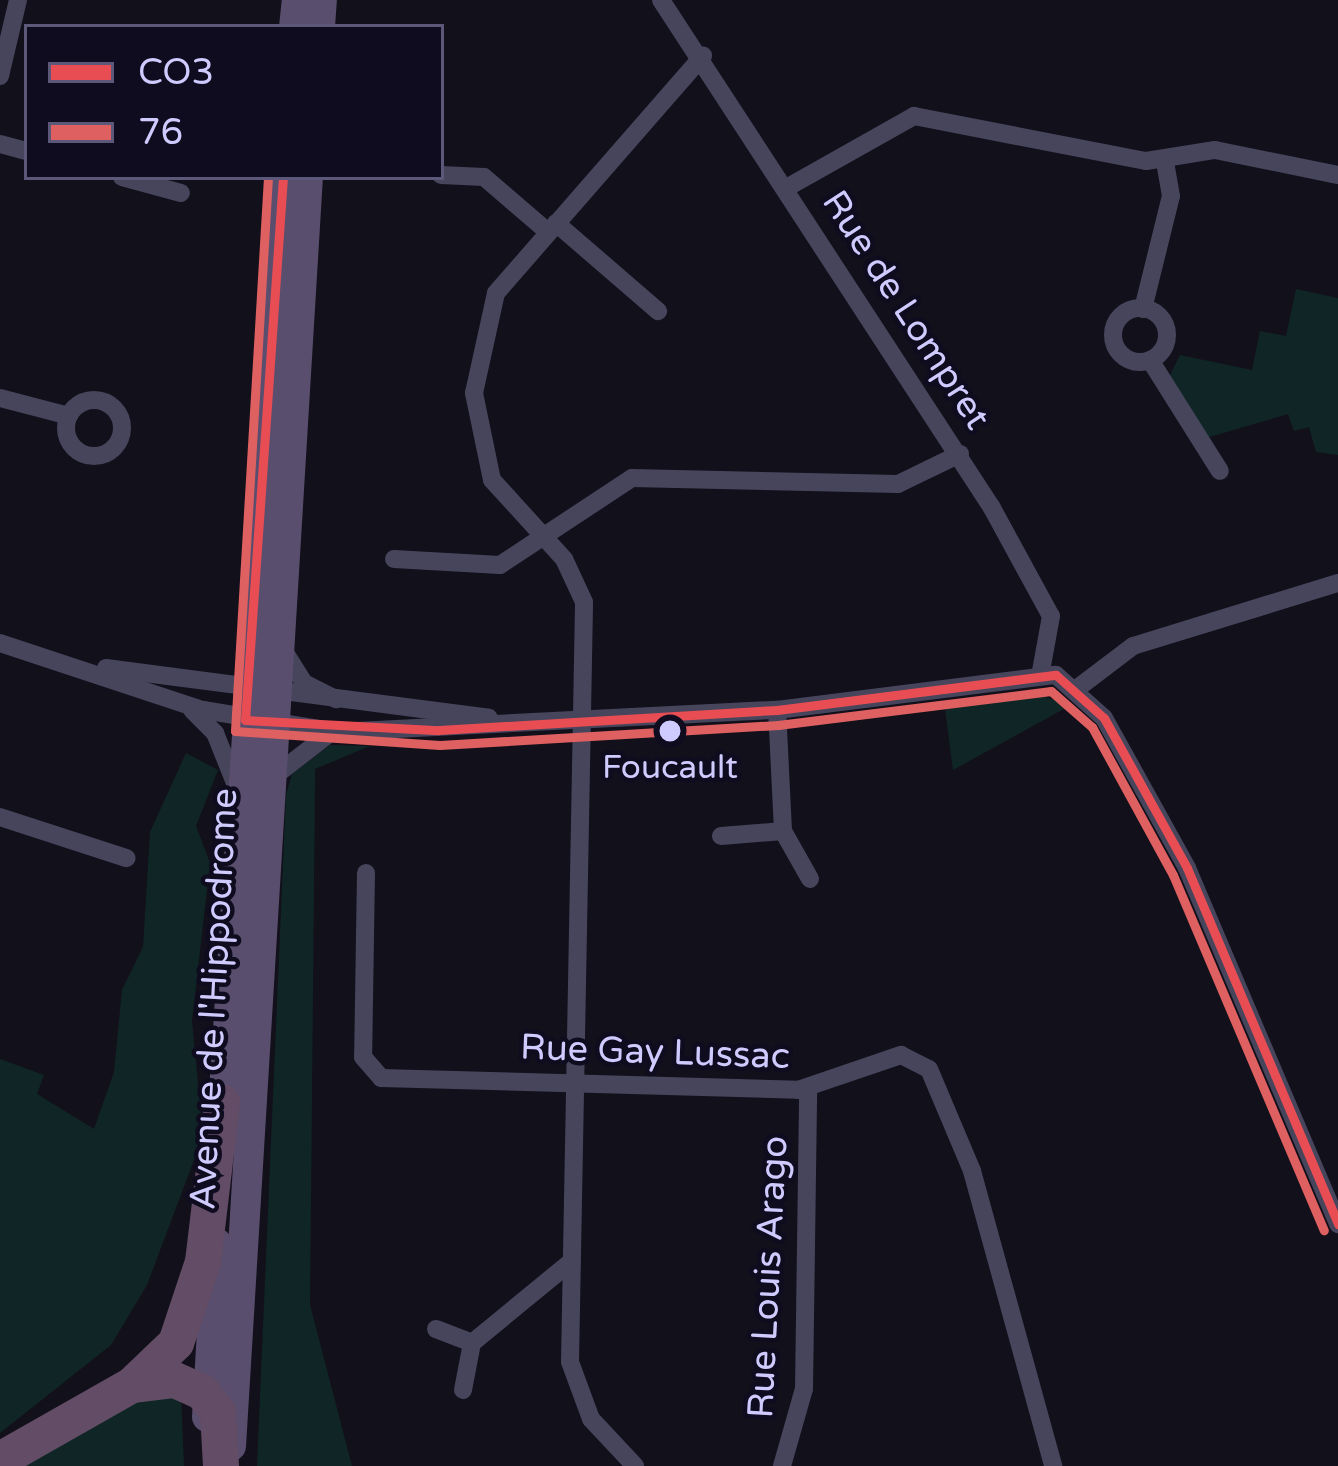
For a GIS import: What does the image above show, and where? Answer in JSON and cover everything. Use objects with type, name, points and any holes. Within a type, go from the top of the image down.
[{"type":"highway","points":[[0,1460],[132,1385],[167,1355],[193,1304],[222,1102]]},
{"type":"highway","points":[[132,1385],[176,1380],[208,1398],[225,1466]]},
{"type":"main road","name":"Avenue de l'Hippodrome","points":[[225,1466],[283,180]]},
{"type":"main road","name":"Avenue de l'Hippodrome","points":[[259,708],[277,632],[308,180]]},
{"type":"main road","name":"Avenue de l'Hippodrome","points":[[205,1466],[222,1102],[252,808]]},
{"type":"street","points":[[0,76],[18,0]]},
{"type":"street","name":"Rue de Lompret","points":[[661,0],[703,56],[960,454],[1051,616],[1041,671]]},
{"type":"street","points":[[626,1464],[576,1391],[572,1261],[586,718],[584,602],[544,538],[492,480],[474,393],[484,315],[552,227],[703,56]]},
{"type":"street","points":[[788,188],[914,116],[1165,160],[1215,150],[1338,176]]},
{"type":"street","points":[[1143,309],[1171,196],[1165,160]]},
{"type":"street","points":[[444,176],[484,177],[658,311]]},
{"type":"street","points":[[133,180],[181,193]]},
{"type":"street","points":[[1143,309],[1121,317],[1114,340],[1127,359],[1150,360]]},
{"type":"street","points":[[1143,309],[1167,332],[1150,360]]},
{"type":"street","points":[[1150,360],[1220,471]]},
{"type":"street","points":[[0,398],[69,416]]},
{"type":"street","points":[[394,559],[490,566],[544,538],[590,496],[632,478],[898,484],[960,454]]},
{"type":"street","points":[[1079,687],[1132,646],[1338,583]]},
{"type":"street","points":[[277,632],[304,683],[376,708]]},
{"type":"street","points":[[0,643],[183,704],[376,708],[517,721]]},
{"type":"street","points":[[42,656],[259,708],[337,732],[777,710],[1041,671],[1079,687],[1202,896],[1338,1224]]},
{"type":"street","points":[[183,704],[223,746],[252,808],[290,756],[337,732]]},
{"type":"street","points":[[777,710],[783,831],[810,879]]},
{"type":"street","points":[[0,817],[126,858]]},
{"type":"street","points":[[722,836],[783,831]]},
{"type":"street","name":"Rue Gay Lussac","points":[[367,873],[371,1071],[808,1089],[901,1055],[935,1076],[981,1199],[1053,1466]]},
{"type":"street","name":"Rue Louis Arago","points":[[782,1466],[802,1403],[808,1089]]},
{"type":"street","points":[[463,1390],[472,1343],[572,1261]]},
{"type":"street","points":[[436,1329],[472,1343]]},
{"type":"green space","points":[[1296,289],[1338,298],[1338,455],[1316,452],[1309,427],[1294,431],[1288,414],[1206,438],[1169,377],[1180,355],[1252,370],[1260,331],[1286,336]]},
{"type":"green space","points":[[1026,691],[1071,705],[953,770],[945,708]]},
{"type":"green space","points":[[330,745],[370,746],[315,769],[310,1305],[352,1466],[257,1466],[286,795],[292,774]]},
{"type":"green space","points":[[186,753],[218,770],[196,826],[210,863],[192,1021],[203,1136],[147,1285],[111,1345],[0,1433],[0,1059],[44,1075],[37,1094],[94,1129],[114,1072],[122,990],[143,947],[150,832]]},
{"type":"green space","points":[[160,1388],[181,1397],[184,1466],[19,1466]]},
{"type":"transit line","name":"76","points":[[268,180],[235,731],[440,745],[778,725],[1051,691],[1092,727],[1173,875],[1324,1230]]},
{"type":"transit line","name":"CO3","points":[[283,180],[245,720],[439,730],[777,710],[1056,675],[1104,718],[1187,868],[1338,1224]]},
{"type":"place","name":"Foucault","points":[[670,731]]}]
